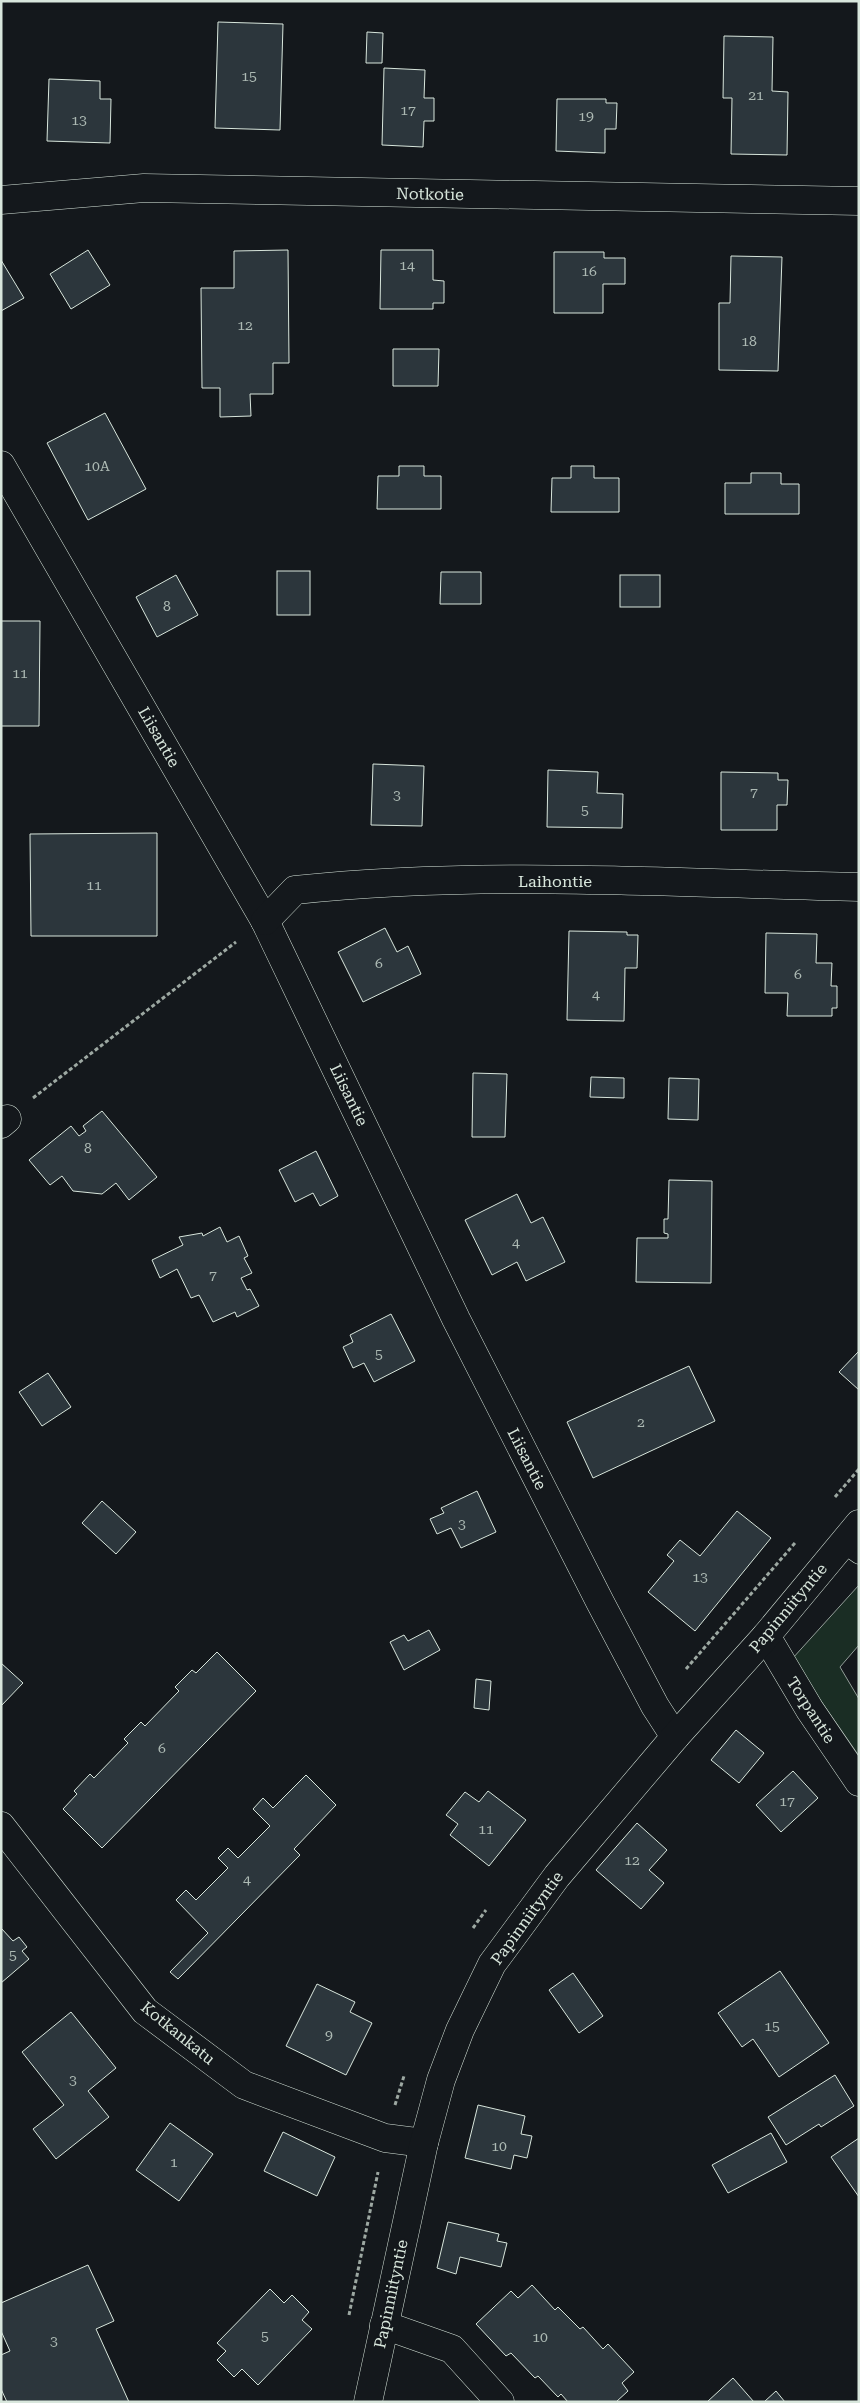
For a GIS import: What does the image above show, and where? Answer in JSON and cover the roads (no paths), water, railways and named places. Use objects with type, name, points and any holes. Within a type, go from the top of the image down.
[{"type":"street","name":"Notkotie","points":[[1,200],[144,188],[859,201]]},
{"type":"street","name":"Liisantie","points":[[1,465],[266,921],[456,1319],[600,1602],[655,1706],[675,1737]]},
{"type":"street","name":"Laihontie","points":[[266,921],[295,890],[363,883],[545,880],[859,888]]},
{"type":"street","name":"Papinniityntie","points":[[368,2402],[424,2144],[441,2080],[460,2030],[492,1964],[558,1876],[675,1737],[853,1541]]},
{"type":"street","name":"Torpantie","points":[[766,1636],[810,1710],[859,1782]]},
{"type":"street","name":"Kotkankatu","points":[[1,1826],[145,2011],[244,2084],[385,2138],[424,2144]]},
{"type":"street","points":[[384,2325],[452,2349],[500,2402]]}]
